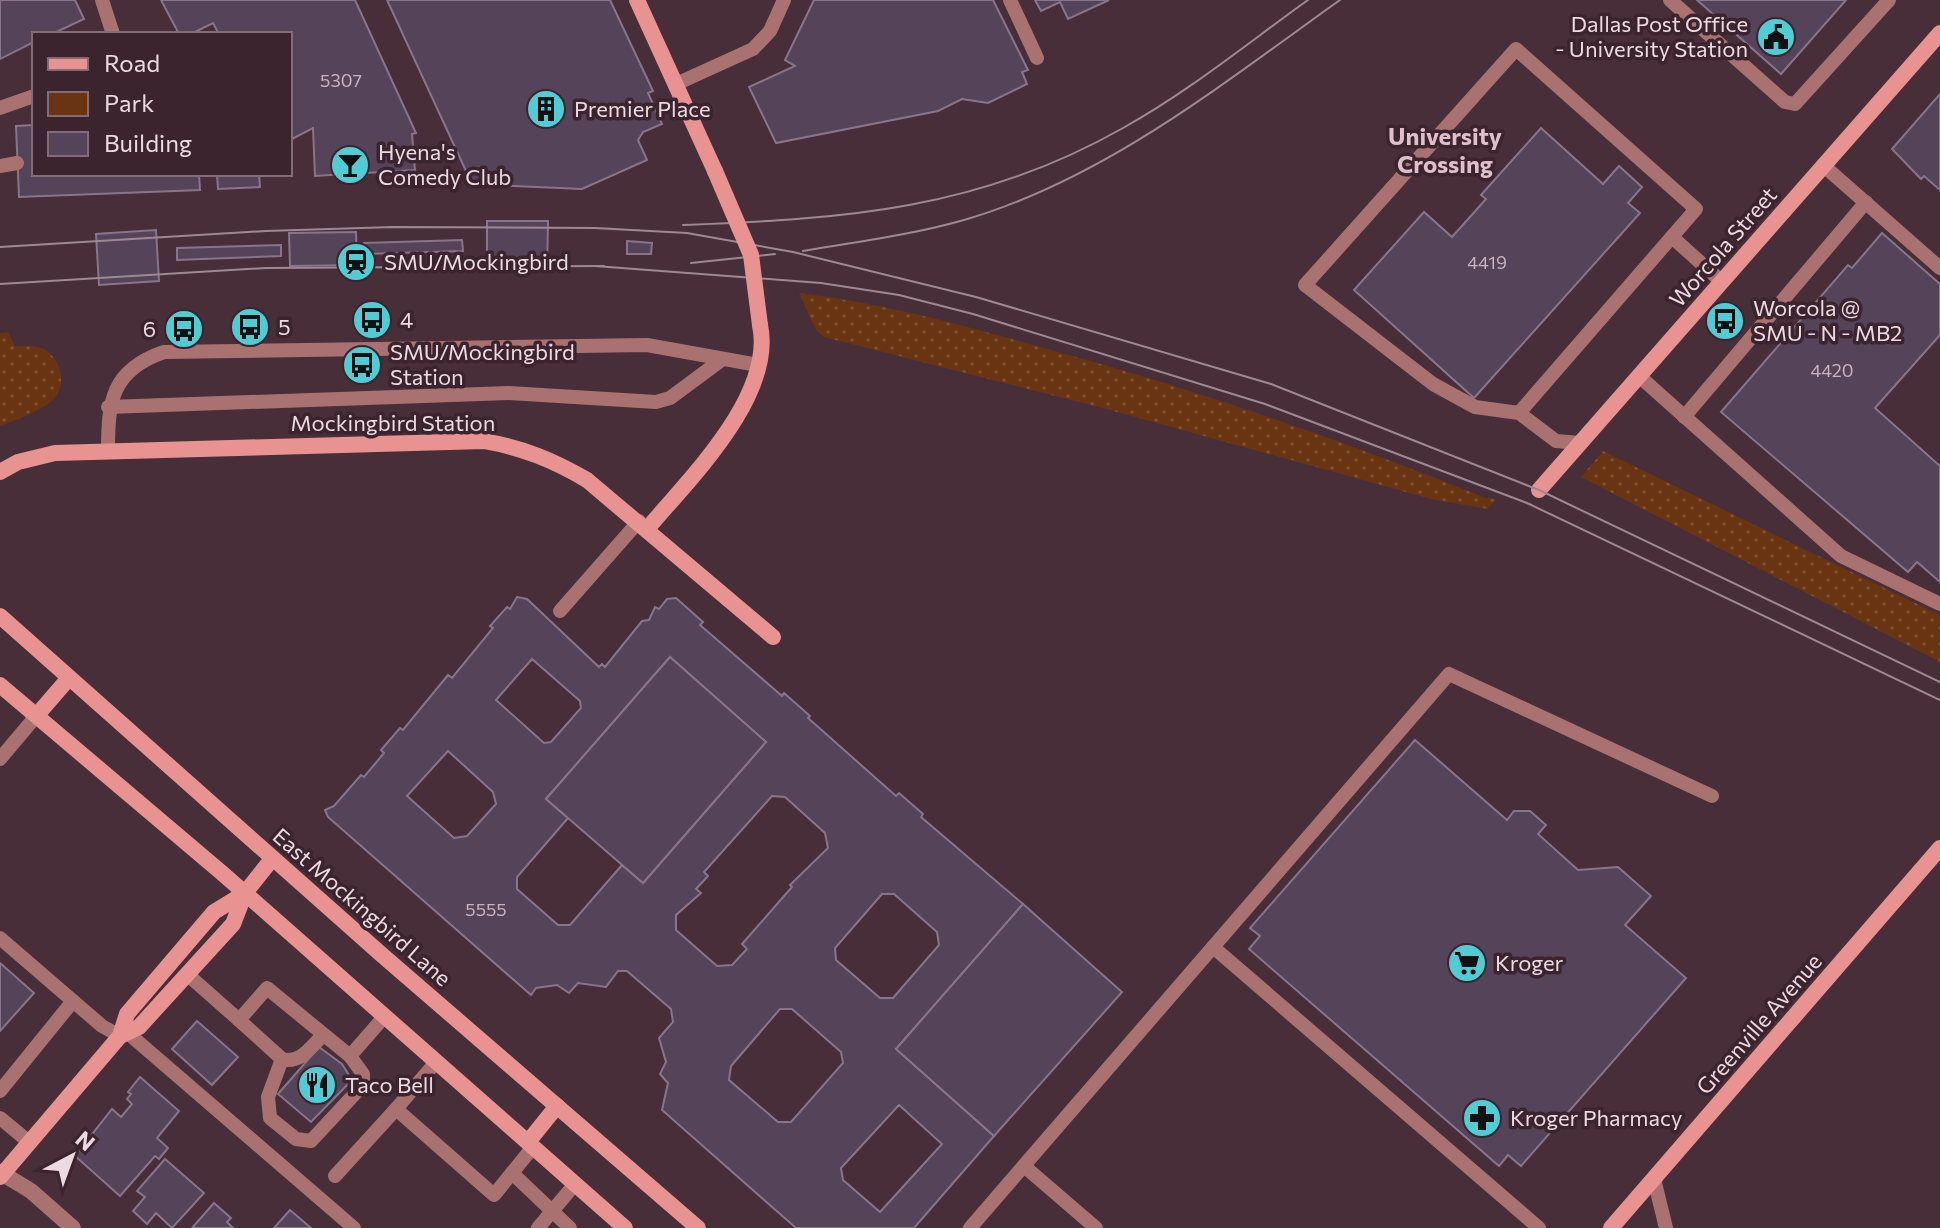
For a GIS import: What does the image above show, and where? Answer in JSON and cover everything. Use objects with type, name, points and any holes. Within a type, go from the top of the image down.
[{"type":"street","points":[[637,0],[751,255],[760,325],[758,365],[742,406],[717,447],[643,524]]},
{"type":"street","name":"Worcola Street","points":[[1539,490],[1940,33]]},
{"type":"street","name":"Mockingbird Station","points":[[0,472],[18,462],[55,453],[484,441],[520,447],[553,460],[587,480],[643,524],[773,637]]},
{"type":"street","name":"East Mockingbird Lane","points":[[0,616],[272,859],[698,1228]]},
{"type":"street","points":[[37,715],[69,678]]},
{"type":"street","points":[[0,685],[245,893],[625,1228]]},
{"type":"street","name":"Greenville Avenue","points":[[1611,1228],[1940,848]]},
{"type":"street","points":[[123,1032],[139,1027],[233,924],[245,893],[272,859]]},
{"type":"street","points":[[73,1228],[31,1191],[1,1174],[123,1032],[127,1014],[214,912],[245,893]]},
{"type":"street","points":[[531,1145],[557,1106]]},
{"type":"lane","points":[[102,0],[112,32]]},
{"type":"lane","points":[[676,84],[753,49],[770,31],[784,0]]},
{"type":"lane","points":[[1010,0],[1037,58]]},
{"type":"lane","points":[[1670,0],[1785,102],[1795,104],[1889,0]]},
{"type":"lane","points":[[1519,413],[1696,209],[1516,49],[1305,285],[1433,384],[1475,407],[1519,413],[1556,441],[1580,443]]},
{"type":"lane","points":[[0,108],[32,97]]},
{"type":"lane","points":[[0,166],[17,163]]},
{"type":"lane","points":[[1824,166],[1940,268]]},
{"type":"lane","points":[[1684,417],[1866,202]]},
{"type":"lane","points":[[1672,237],[1722,282]]},
{"type":"lane","points":[[108,451],[108,407],[118,384],[138,364],[164,352],[647,345],[687,350],[720,361],[758,365]]},
{"type":"lane","points":[[108,407],[509,393],[656,402],[670,398],[720,361]]},
{"type":"lane","points":[[1639,376],[1841,556],[1940,604]]},
{"type":"lane","points":[[560,611],[643,524]]},
{"type":"lane","points":[[970,1228],[1449,674],[1712,796]]},
{"type":"lane","points":[[0,759],[37,715]]},
{"type":"lane","points":[[0,938],[102,1026],[123,1032],[354,1228]]},
{"type":"lane","points":[[1213,947],[1539,1228]]},
{"type":"lane","points":[[188,975],[282,1059],[298,1059],[322,1036]]},
{"type":"lane","points":[[239,1020],[267,988],[350,1056],[363,1074],[363,1085],[311,1141],[296,1139],[270,1118],[268,1097],[282,1059]]},
{"type":"lane","points":[[0,1091],[73,1001]]},
{"type":"lane","points":[[350,1056],[385,1016]]},
{"type":"lane","points":[[335,1176],[436,1062]]},
{"type":"lane","points":[[396,1109],[494,1195],[531,1145]]},
{"type":"lane","points":[[0,1118],[29,1142]]},
{"type":"lane","points":[[1024,1166],[1096,1228]]},
{"type":"lane","points":[[512,1173],[570,1228]]},
{"type":"lane","points":[[1654,1179],[1666,1228]]},
{"type":"lane","points":[[538,1228],[575,1184]]},
{"type":"green space","points":[[799,293],[924,316],[1159,381],[1378,456],[1486,498],[1497,499],[1487,509],[1431,499],[1110,410],[824,337],[816,330]]},
{"type":"green space","points":[[8,332],[15,346],[38,347],[48,352],[58,364],[61,380],[52,401],[0,426],[0,333]]},
{"type":"green space","points":[[1603,451],[1940,615],[1940,662],[1581,477]]},
{"type":"building","points":[[0,0],[75,0],[84,19],[56,32],[32,32],[32,43],[0,59]]},
{"type":"building","points":[[161,0],[355,0],[416,133],[412,134],[415,170],[315,176],[313,128],[292,139],[292,32],[218,32],[213,23],[195,32],[178,32]]},
{"type":"building","name":"Premier Place","points":[[387,0],[610,0],[653,91],[648,93],[662,124],[643,132],[638,140],[647,160],[582,189],[472,184]]},
{"type":"building","points":[[814,0],[993,0],[1028,70],[1022,72],[1027,84],[988,103],[962,99],[938,111],[776,143],[749,87],[795,66],[785,60]]},
{"type":"building","points":[[1035,0],[1109,0],[1068,19],[1060,2],[1041,11]]},
{"type":"building","name":"Dallas Post Office - University Station","points":[[1697,0],[1846,0],[1781,74]]},
{"type":"building","points":[[1940,94],[1940,190],[1924,176],[1921,179],[1892,149]]},
{"type":"building","points":[[32,125],[32,176],[199,176],[200,190],[19,197],[16,126]]},
{"type":"building","points":[[1541,128],[1603,184],[1619,166],[1642,187],[1628,203],[1640,213],[1474,398],[1354,290],[1424,212],[1452,237],[1486,199],[1481,195]]},
{"type":"building","points":[[217,176],[259,176],[260,187],[218,189]]},
{"type":"building","points":[[487,221],[548,221],[547,271],[487,270]]},
{"type":"building","points":[[156,230],[159,281],[99,285],[96,234]]},
{"type":"building","points":[[356,232],[357,265],[290,266],[289,233]]},
{"type":"building","points":[[1882,233],[1940,284],[1940,335],[1875,408],[1940,466],[1940,582],[1917,562],[1908,572],[1721,412],[1848,265],[1852,268]]},
{"type":"building","points":[[462,240],[463,251],[364,254],[364,243]]},
{"type":"building","points":[[627,241],[652,243],[651,254],[627,254]]},
{"type":"building","points":[[281,245],[281,256],[177,260],[177,248]]},
{"type":"building","points":[[517,597],[527,599],[599,667],[602,664],[605,667],[642,621],[649,620],[655,607],[659,609],[667,599],[676,598],[703,622],[700,625],[782,696],[784,693],[896,796],[899,793],[923,814],[921,817],[1023,904],[896,1049],[994,1136],[914,1228],[796,1228],[662,1110],[668,1083],[660,1074],[666,1062],[659,1038],[673,1022],[671,1009],[627,971],[618,971],[606,987],[578,983],[569,993],[557,985],[536,988],[531,995],[328,817],[325,810],[334,806],[361,775],[364,777],[400,728],[403,730],[448,675],[452,678],[493,628],[490,626],[507,607],[510,609]],"holes":[[[670,657],[766,742],[643,883],[622,865],[570,925],[558,925],[517,889],[517,877],[568,818],[546,799]],[[532,659],[580,701],[581,708],[551,742],[544,743],[496,700]],[[448,751],[493,792],[496,804],[467,836],[454,838],[407,796]],[[772,796],[785,797],[825,833],[828,848],[790,885],[792,887],[742,944],[747,949],[732,965],[717,966],[676,930],[676,915],[701,893],[696,889],[708,876],[704,872]],[[882,894],[894,894],[937,932],[939,945],[893,998],[880,998],[836,960],[835,948]],[[780,1009],[792,1009],[841,1052],[843,1063],[791,1122],[778,1122],[729,1080],[731,1066]],[[899,1105],[942,1144],[880,1212],[843,1180],[841,1168]]]},
{"type":"building","points":[[670,657],[766,742],[643,883],[546,799]]},
{"type":"building","name":"Kroger","points":[[1415,740],[1507,820],[1514,811],[1530,811],[1546,825],[1538,834],[1578,870],[1618,867],[1651,896],[1625,925],[1686,978],[1521,1166],[1508,1155],[1499,1166],[1249,949],[1260,936],[1250,928]]},
{"type":"building","points":[[1023,904],[1122,992],[994,1136],[896,1049]]},
{"type":"building","points":[[0,963],[34,993],[0,1031]]},
{"type":"building","points":[[197,1021],[238,1057],[212,1085],[172,1049]]},
{"type":"building","name":"Taco Bell","points":[[319,1047],[342,1064],[352,1080],[311,1122],[278,1094]]},
{"type":"building","points":[[140,1077],[179,1111],[157,1138],[168,1148],[159,1159],[155,1156],[120,1196],[75,1156],[112,1109],[121,1117],[132,1104],[127,1099],[131,1094],[128,1092]]},
{"type":"building","points":[[165,1159],[204,1193],[172,1228],[156,1213],[147,1224],[133,1211],[145,1197],[137,1191]]},
{"type":"building","points":[[214,1203],[231,1218],[227,1222],[233,1228],[192,1228]]},
{"type":"building","points":[[290,1210],[311,1228],[274,1228]]},
{"type":"tram line","points":[[683,225],[855,213],[963,193],[1016,177],[1069,155],[1147,114],[1308,0]]},
{"type":"tram line","points":[[803,251],[904,234],[964,220],[1066,180],[1161,126],[1340,0]]},
{"type":"tram line","points":[[0,247],[266,231],[393,227],[595,228],[687,233],[793,252],[976,297],[1271,384],[1539,490],[1940,682]]},
{"type":"tram line","points":[[691,263],[775,254]]},
{"type":"tram line","points":[[595,266],[821,283],[899,295],[973,314],[1265,404],[1527,503],[1940,700]]},
{"type":"tram line","points":[[0,284],[266,268],[604,266]]},
{"type":"place","name":"Dallas Post Office - University Station","points":[[1776,37]]},
{"type":"place","name":"Premier Place","points":[[546,109]]},
{"type":"place","name":"Hyena's Comedy Club","points":[[350,165]]},
{"type":"place","name":"SMU/Mockingbird","points":[[356,262]]},
{"type":"place","name":"4","points":[[372,320]]},
{"type":"place","name":"Worcola @ SMU - N - MB2","points":[[1725,321]]},
{"type":"place","name":"5","points":[[250,327]]},
{"type":"place","name":"6","points":[[184,329]]},
{"type":"place","name":"SMU/Mockingbird Station","points":[[362,365]]},
{"type":"place","name":"Kroger","points":[[1467,963]]},
{"type":"place","name":"Taco Bell","points":[[317,1085]]},
{"type":"place","name":"Kroger Pharmacy","points":[[1482,1118]]},
{"type":"district","name":"University Crossing","points":[[1445,151]]}]
